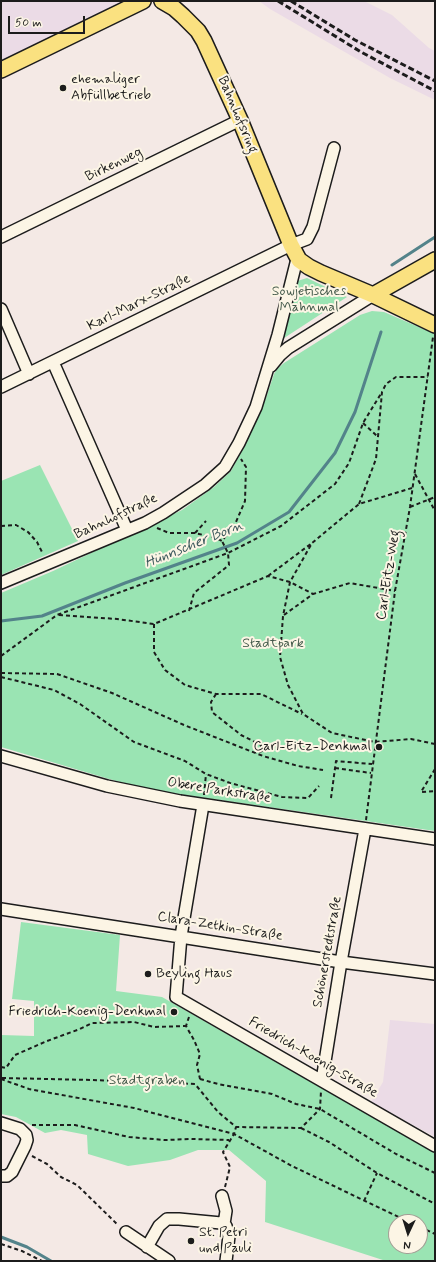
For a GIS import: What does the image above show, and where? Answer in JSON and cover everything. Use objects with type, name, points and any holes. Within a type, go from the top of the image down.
[{"type":"main road","points":[[1,70],[143,1]]},
{"type":"main road","name":"Bahnhofsring","points":[[162,1],[174,8],[183,16],[198,31],[204,41],[240,120],[291,245],[299,260]]},
{"type":"main road","points":[[299,260],[321,273],[373,295],[434,324]]},
{"type":"main road","points":[[373,295],[435,260]]},
{"type":"street","name":"Birkenweg","points":[[1,237],[240,120]]},
{"type":"street","points":[[291,245],[307,239],[313,227],[334,148]]},
{"type":"street","name":"Karl-Marx-Straße","points":[[1,387],[291,245]]},
{"type":"street","name":"Bahnhofstraße","points":[[1,583],[144,523],[163,513],[205,485],[225,467],[239,443],[256,407],[268,370],[296,263],[299,260]]},
{"type":"street","name":"Bahnhofstraße","points":[[268,370],[280,355],[288,348],[373,295]]},
{"type":"street","points":[[1,309],[29,374]]},
{"type":"street","points":[[53,362],[127,530]]},
{"type":"street","name":"Obere Parkstraße","points":[[1,756],[107,786],[180,801],[435,839]]},
{"type":"street","points":[[181,936],[203,805]]},
{"type":"street","name":"Schönerstedtstraße","points":[[322,1080],[365,829]]},
{"type":"street","name":"Clara-Zetkin-Straße","points":[[1,909],[341,962],[435,974]]},
{"type":"street","name":"Friedrich-Koenig-Straße","points":[[181,936],[176,997],[435,1146]]},
{"type":"street","points":[[1,1176],[7,1176],[12,1172],[27,1143],[26,1135],[20,1129],[6,1124]]},
{"type":"street","points":[[222,1196],[226,1211],[224,1224],[229,1236],[226,1261]]},
{"type":"street","points":[[147,1247],[159,1226],[167,1219],[224,1224]]},
{"type":"street","points":[[126,1232],[147,1247],[157,1258],[169,1261]]},
{"type":"path","name":"Carl-Eitz-Weg","points":[[365,829],[395,591],[410,507],[434,334],[434,324]]},
{"type":"path","points":[[1,656],[56,615],[228,553],[281,526],[335,484],[349,463],[364,423],[386,384],[396,377],[428,377]]},
{"type":"path","points":[[359,504],[376,459],[382,392]]},
{"type":"path","points":[[364,423],[377,436]]},
{"type":"path","points":[[222,541],[236,522],[245,501],[246,467],[240,455]]},
{"type":"path","points":[[414,472],[435,511]]},
{"type":"path","points":[[56,615],[117,619],[154,624],[268,576],[312,543],[359,504],[412,488]]},
{"type":"path","points":[[410,507],[435,496]]},
{"type":"path","points":[[194,533],[206,521]]},
{"type":"path","points":[[144,523],[169,533],[194,533],[216,538],[222,541],[228,553],[229,565],[194,593],[189,610]]},
{"type":"path","points":[[1,526],[16,526],[28,532],[37,542],[44,556]]},
{"type":"path","points":[[216,538],[225,537]]},
{"type":"path","points":[[303,714],[288,684],[280,657],[283,616],[290,582],[312,543]]},
{"type":"path","points":[[268,576],[290,582],[313,594]]},
{"type":"path","points":[[283,616],[313,594],[350,583],[395,591]]},
{"type":"path","points":[[154,624],[154,652],[164,670],[185,685],[216,694],[261,694],[303,714],[332,733],[375,742],[411,739],[435,744]]},
{"type":"path","points":[[1,672],[57,674],[112,692],[184,725],[255,753],[298,766],[323,770]]},
{"type":"path","points":[[1,677],[54,690],[80,704],[134,742],[185,761],[206,774],[230,783],[282,797],[308,798],[319,786]]},
{"type":"path","points":[[216,694],[211,702],[212,712],[241,735],[261,746],[262,751],[255,753]]},
{"type":"path","points":[[331,798],[336,761],[372,764]]},
{"type":"path","points":[[335,768],[371,773]]},
{"type":"path","points":[[435,769],[421,792],[435,791]]},
{"type":"path","points":[[203,805],[206,774]]},
{"type":"path","points":[[190,1015],[186,1026],[200,1054],[197,1065],[200,1079]]},
{"type":"path","points":[[1,1067],[6,1068],[15,1055],[92,1023],[134,1022],[154,1027],[186,1026]]},
{"type":"path","points":[[1,1079],[92,1080],[194,1084],[200,1079]]},
{"type":"path","points":[[1,1079],[29,1089],[134,1108],[234,1134],[292,1166],[392,1214]]},
{"type":"path","points":[[200,1079],[218,1084],[272,1094],[296,1104],[320,1109],[396,1154],[435,1173]]},
{"type":"path","points":[[301,1128],[320,1109],[322,1080]]},
{"type":"path","points":[[194,1084],[218,1112],[236,1127],[301,1128],[329,1142],[378,1173],[435,1204]]},
{"type":"path","points":[[6,1124],[75,1125],[129,1137],[165,1140],[229,1140]]},
{"type":"path","points":[[222,1196],[230,1167],[223,1152],[234,1134],[236,1127]]},
{"type":"path","points":[[23,1151],[46,1163],[61,1177],[77,1185],[126,1232]]},
{"type":"path","points":[[364,1201],[378,1173]]},
{"type":"path","points":[[1,1244],[22,1251],[42,1261]]},
{"type":"shaded area","points":[[1,1],[143,1],[1,70]]},
{"type":"shaded area","points":[[259,1],[364,1],[392,15],[429,48],[435,51],[435,100],[390,78],[270,9]]},
{"type":"shaded area","points":[[390,1020],[435,1024],[435,1137],[371,1102],[383,1082]]},
{"type":"green space","name":"Sowjetisches Mahnmal","points":[[307,278],[347,297],[278,342],[294,282]]},
{"type":"green space","name":"Stadtpark","points":[[372,311],[384,312],[435,334],[435,831],[150,790],[1,747],[1,593],[53,571],[182,510],[214,487],[231,471],[244,447],[277,369],[284,363],[360,315]]},
{"type":"green space","points":[[40,465],[78,541],[1,575],[1,481]]},
{"type":"green space","name":"Stadtgraben","points":[[21,922],[120,935],[116,991],[162,997],[435,1153],[435,1261],[386,1261],[265,1222],[266,1181],[229,1150],[198,1150],[170,1160],[128,1166],[88,1154],[87,1135],[61,1130],[45,1133],[16,1117],[1,1114],[1,1035],[34,1036],[34,1001],[12,999]]},
{"type":"waterway","name":"Hünnscher Born","points":[[392,265],[435,237]]},
{"type":"waterway","name":"Hünnscher Born","points":[[1,621],[42,616],[125,583],[237,543],[289,512],[335,453],[355,412],[381,332]]},
{"type":"waterway","points":[[1,1237],[27,1247],[51,1261]]},
{"type":"railway","points":[[278,1],[361,52],[435,91]]},
{"type":"railway","points":[[291,1],[355,40],[435,81]]},
{"type":"place","name":"ehemaliger Abfüllbetrieb","points":[[63,88]]},
{"type":"place","name":"Carl-Eitz-Denkmal","points":[[379,747]]},
{"type":"place","name":"Beyling Haus","points":[[148,974]]},
{"type":"place","name":"Friedrich-Koenig-Denkmal","points":[[174,1012]]},
{"type":"place","name":"St. Petri und Pauli","points":[[191,1241]]}]
